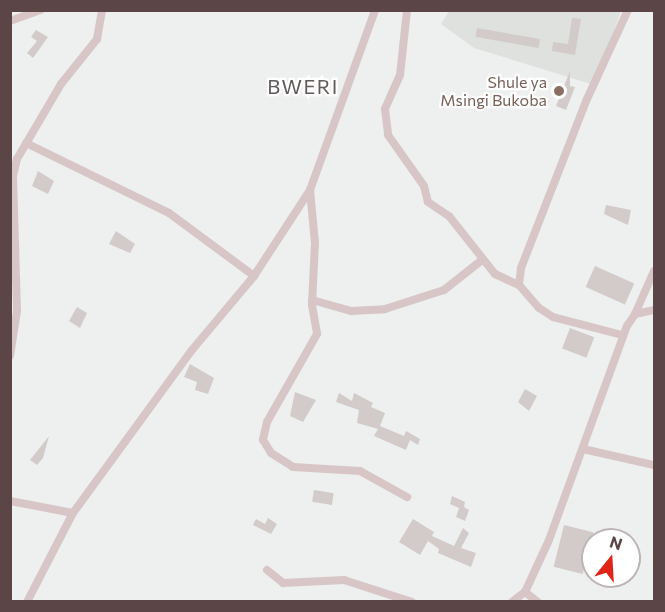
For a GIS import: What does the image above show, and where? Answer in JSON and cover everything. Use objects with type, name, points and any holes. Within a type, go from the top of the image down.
[{"type":"street","points":[[10,21],[41,10]]},
{"type":"street","points":[[10,357],[17,303],[13,176],[26,143],[61,84],[97,39],[102,10]]},
{"type":"street","points":[[407,10],[400,75],[385,109],[388,135],[424,186],[428,202],[449,216],[495,274],[519,285],[535,304],[553,317],[622,335]]},
{"type":"street","points":[[519,285],[521,268],[587,99],[628,10]]},
{"type":"street","points":[[27,602],[73,513],[192,350],[254,276],[310,190],[372,11]]},
{"type":"street","points":[[26,143],[170,213],[254,276]]},
{"type":"street","points":[[310,190],[315,243],[312,300],[318,327],[315,342],[267,422],[263,432],[265,447],[293,467],[360,471],[406,497]]},
{"type":"street","points":[[312,300],[351,311],[385,309],[444,290],[482,260]]},
{"type":"street","points":[[512,602],[525,592],[583,449],[622,335],[635,314],[654,271]]},
{"type":"street","points":[[635,314],[654,310]]},
{"type":"street","points":[[583,449],[654,465]]},
{"type":"street","points":[[10,501],[73,513]]},
{"type":"street","points":[[267,570],[283,584],[344,580],[412,602]]},
{"type":"street","points":[[525,592],[538,602]]},
{"type":"shaded area","points":[[449,11],[621,11],[594,85],[474,48],[441,24]]},
{"type":"building","points":[[572,18],[581,19],[575,55],[552,51],[553,42],[568,44]]},
{"type":"building","points":[[477,28],[540,39],[538,48],[475,37]]},
{"type":"building","points":[[36,30],[48,37],[33,58],[27,53],[37,41],[31,37]]},
{"type":"building","points":[[570,71],[570,86],[575,87],[566,110],[556,106]]},
{"type":"building","points":[[38,171],[54,181],[48,194],[32,186]]},
{"type":"building","points":[[606,205],[631,210],[628,225],[604,214]]},
{"type":"building","points":[[116,231],[135,244],[130,253],[109,244]]},
{"type":"building","points":[[595,266],[634,283],[625,305],[586,287]]},
{"type":"building","points":[[77,307],[87,313],[80,328],[69,321]]},
{"type":"building","points":[[570,328],[594,337],[586,358],[562,349]]},
{"type":"building","points":[[190,364],[214,378],[208,394],[195,390],[197,382],[184,377]]},
{"type":"building","points":[[525,389],[537,396],[529,411],[518,402]]},
{"type":"building","points":[[295,392],[316,400],[303,422],[290,416]]},
{"type":"building","points":[[339,393],[352,401],[354,393],[373,403],[371,407],[385,413],[380,426],[404,436],[406,431],[420,439],[418,445],[410,440],[406,450],[374,436],[378,429],[357,423],[359,410],[336,402]]},
{"type":"building","points":[[49,436],[43,458],[37,465],[30,460]]},
{"type":"building","points":[[314,490],[334,493],[332,505],[312,502]]},
{"type":"building","points":[[452,496],[465,502],[464,507],[469,510],[465,521],[456,517],[459,508],[450,504]]},
{"type":"building","points":[[268,518],[277,524],[271,534],[253,525],[256,519],[265,524]]},
{"type":"building","points":[[413,519],[434,532],[432,536],[454,546],[463,528],[469,533],[461,548],[476,553],[471,567],[438,553],[439,549],[428,541],[420,555],[399,542]]},
{"type":"building","points":[[564,525],[581,529],[581,574],[554,567]]},
{"type":"place","name":"Shule ya Msingi Bukoba","points":[[559,91]]},
{"type":"district","name":"BWERI","points":[[303,86]]}]
